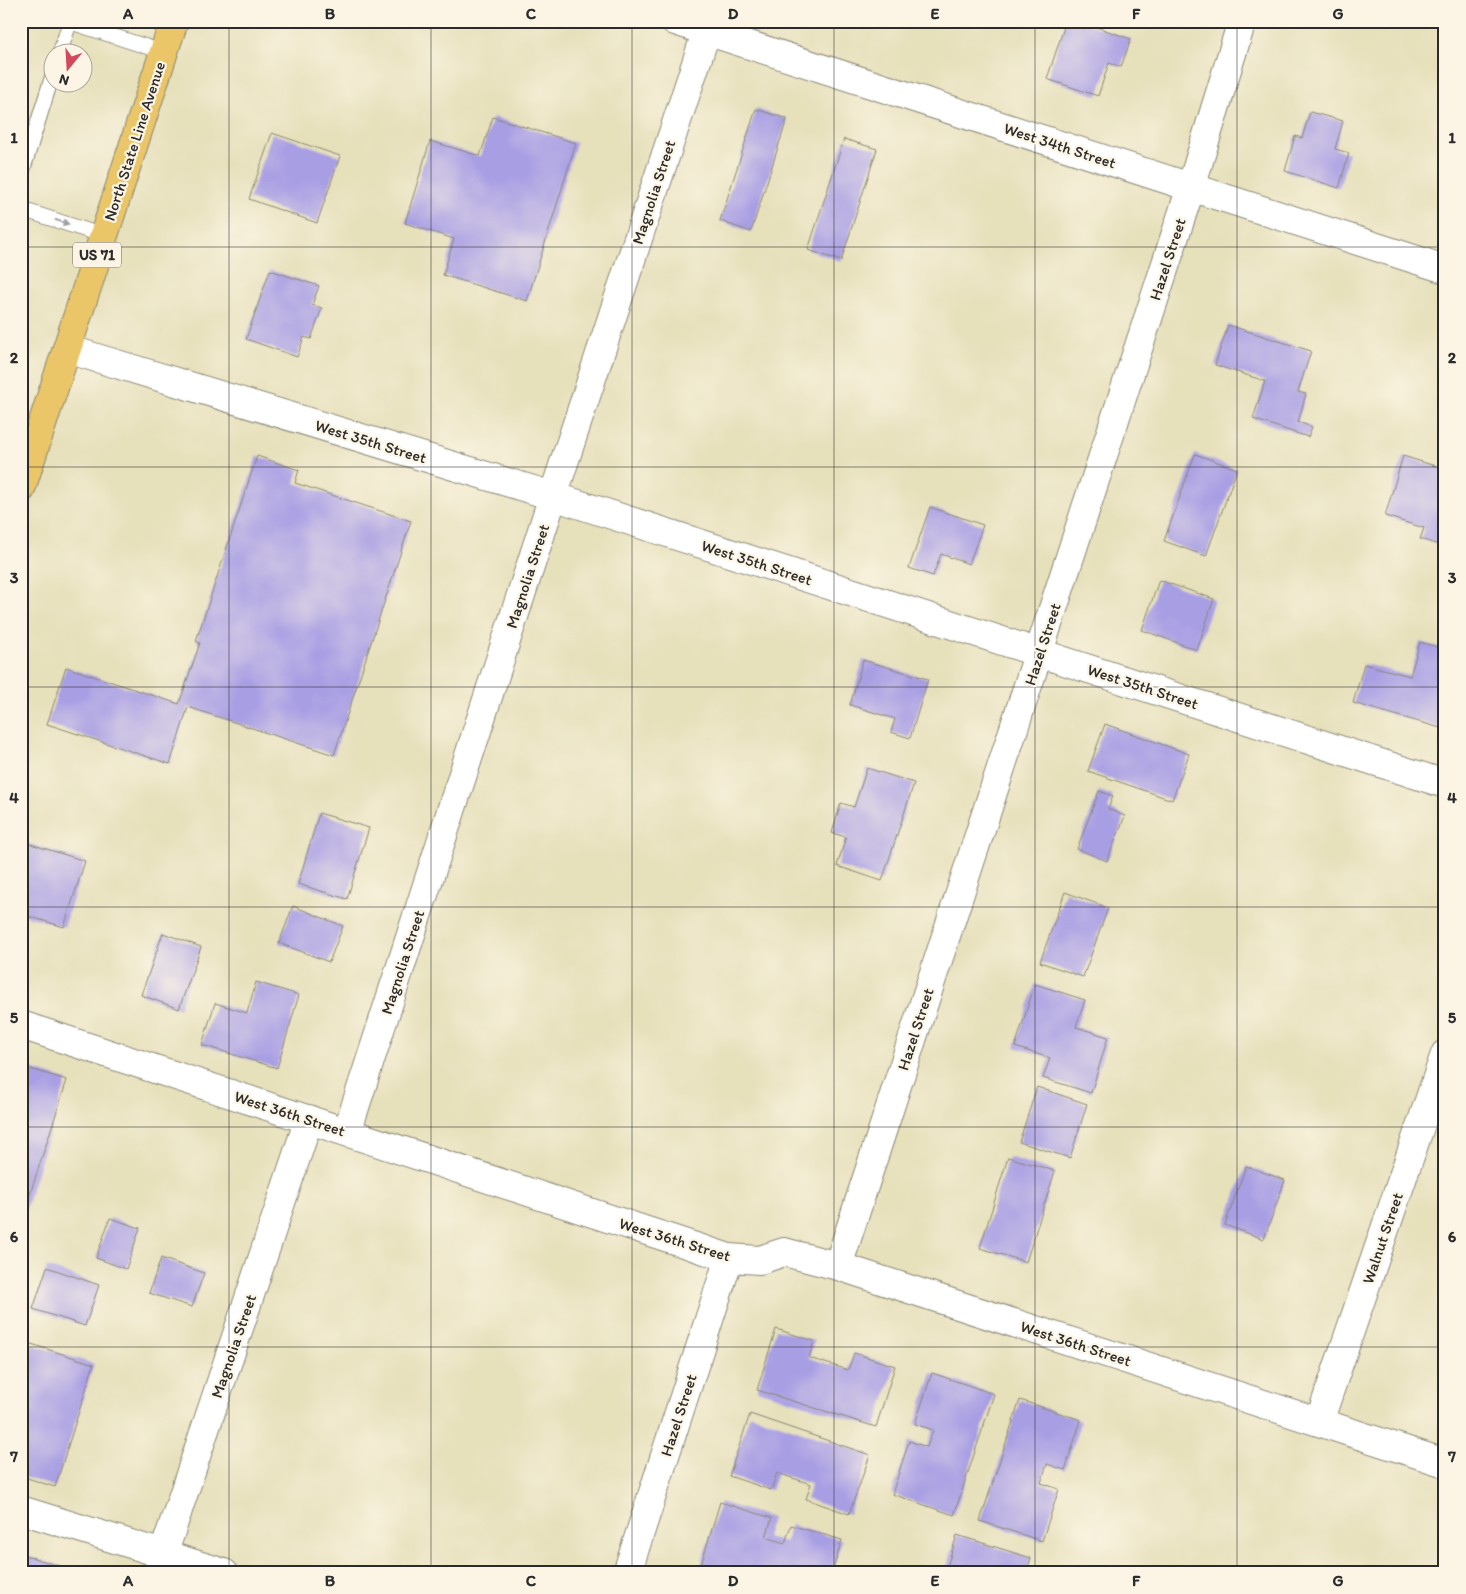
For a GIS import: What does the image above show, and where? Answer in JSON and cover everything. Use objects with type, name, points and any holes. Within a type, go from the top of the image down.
[{"type":"main road","name":"North State Line Avenue","points":[[21,489],[174,21]]},
{"type":"street","name":"West 34th Street","points":[[675,21],[708,26],[1190,187],[1445,269]]},
{"type":"street","name":"Hazel Street","points":[[838,1266],[1039,653],[1242,21]]},
{"type":"street","name":"Magnolia Street","points":[[347,1132],[553,496],[708,26]]},
{"type":"street","name":"West 35th Street","points":[[67,349],[553,496],[1445,784]]},
{"type":"street","name":"West 36th Street","points":[[21,1025],[729,1258],[760,1260],[784,1252],[838,1266],[1445,1463]]},
{"type":"street","name":"Walnut Street","points":[[1319,1422],[1445,1054]]},
{"type":"street","name":"Magnolia Street","points":[[160,1563],[309,1119]]},
{"type":"street","name":"Hazel Street","points":[[627,1573],[729,1258]]},
{"type":"street","points":[[21,1510],[160,1563],[224,1573]]},
{"type":"lane","points":[[63,42],[68,22],[163,52]]},
{"type":"lane","points":[[21,176],[47,92]]},
{"type":"lane","points":[[21,209],[104,236]]},
{"type":"building","points":[[1066,21],[1079,21],[1131,39],[1121,67],[1109,63],[1098,96],[1047,79]]},
{"type":"building","points":[[756,109],[787,119],[751,232],[720,221]]},
{"type":"building","points":[[1310,112],[1343,121],[1335,149],[1349,153],[1339,188],[1285,171],[1295,136],[1302,138]]},
{"type":"building","points":[[493,117],[576,143],[527,301],[443,275],[454,239],[405,223],[430,141],[480,156]]},
{"type":"building","points":[[272,133],[340,156],[317,223],[249,199]]},
{"type":"building","points":[[844,139],[877,149],[841,261],[808,250]]},
{"type":"building","points":[[270,270],[319,286],[312,305],[322,308],[311,339],[304,337],[297,357],[246,339]]},
{"type":"building","points":[[1228,325],[1311,351],[1298,392],[1306,394],[1298,422],[1312,427],[1308,437],[1253,419],[1265,381],[1215,365]]},
{"type":"building","points":[[1195,454],[1237,469],[1206,556],[1164,541]]},
{"type":"building","points":[[257,456],[299,470],[295,483],[411,521],[334,755],[188,707],[170,764],[47,724],[66,667],[179,704],[200,643],[196,641]]},
{"type":"building","points":[[1403,456],[1445,469],[1445,547],[1420,539],[1424,528],[1385,516]]},
{"type":"building","points":[[930,507],[983,525],[969,564],[941,554],[933,576],[909,568]]},
{"type":"building","points":[[1159,580],[1214,599],[1197,650],[1142,630]]},
{"type":"building","points":[[1420,642],[1445,649],[1444,729],[1353,703],[1364,664],[1410,676]]},
{"type":"building","points":[[863,660],[928,679],[910,738],[891,732],[895,719],[850,705]]},
{"type":"building","points":[[1105,724],[1189,754],[1172,800],[1088,771]]},
{"type":"building","points":[[867,768],[914,783],[882,881],[837,866],[846,837],[832,833],[841,803],[854,807]]},
{"type":"building","points":[[1099,791],[1113,796],[1108,809],[1125,816],[1107,861],[1077,849]]},
{"type":"building","points":[[319,813],[369,828],[347,899],[298,884]]},
{"type":"building","points":[[21,841],[85,861],[64,927],[21,914]]},
{"type":"building","points":[[1065,892],[1108,908],[1083,977],[1040,962]]},
{"type":"building","points":[[293,906],[343,926],[329,962],[279,943]]},
{"type":"building","points":[[163,933],[201,947],[179,1009],[141,995]]},
{"type":"building","points":[[256,982],[299,995],[277,1068],[202,1045],[215,1003],[247,1013]]},
{"type":"building","points":[[1035,984],[1085,1000],[1076,1027],[1108,1037],[1091,1093],[1043,1078],[1050,1058],[1015,1047]]},
{"type":"building","points":[[21,1066],[67,1080],[22,1219],[21,1219]]},
{"type":"building","points":[[1037,1087],[1087,1104],[1070,1158],[1019,1142]]},
{"type":"building","points":[[1008,1157],[1055,1171],[1026,1262],[980,1248]]},
{"type":"building","points":[[1246,1166],[1285,1180],[1264,1239],[1225,1225]]},
{"type":"building","points":[[110,1218],[140,1228],[126,1269],[96,1258]]},
{"type":"building","points":[[161,1258],[204,1273],[192,1307],[149,1293]]},
{"type":"building","points":[[47,1267],[99,1285],[85,1326],[33,1309]]},
{"type":"building","points":[[776,1329],[814,1341],[809,1358],[848,1370],[854,1353],[895,1366],[876,1427],[757,1390]]},
{"type":"building","points":[[28,1343],[94,1364],[55,1487],[21,1476],[21,1364]]},
{"type":"building","points":[[932,1373],[994,1394],[954,1515],[892,1494],[909,1441],[927,1447],[933,1430],[915,1424]]},
{"type":"building","points":[[1020,1400],[1081,1420],[1065,1470],[1047,1464],[1041,1483],[1059,1489],[1042,1541],[980,1521]]},
{"type":"building","points":[[750,1414],[870,1455],[849,1514],[806,1499],[811,1484],[777,1473],[771,1490],[729,1476]]},
{"type":"building","points":[[720,1502],[772,1518],[766,1537],[785,1543],[791,1525],[842,1540],[832,1573],[727,1573],[701,1565]]},
{"type":"building","points":[[957,1535],[1031,1558],[1026,1573],[945,1573]]},
{"type":"building","points":[[21,1554],[79,1572],[79,1573],[21,1573]]}]
